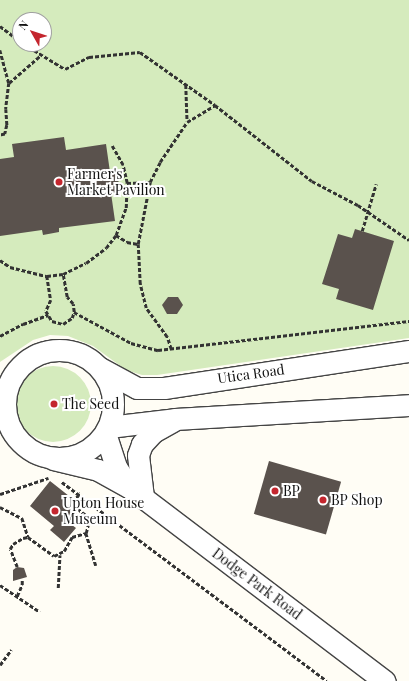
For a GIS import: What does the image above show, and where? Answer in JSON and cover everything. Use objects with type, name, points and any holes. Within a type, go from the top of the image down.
[{"type":"street","points":[[0,375],[40,353],[56,350],[71,351],[86,357],[98,367],[107,380],[112,394],[113,410],[107,430],[93,447],[81,454],[53,459],[33,452],[8,438],[8,424],[4,406],[7,388],[15,372],[26,361]]},
{"type":"street","name":"Utica Road","points":[[98,367],[117,379],[137,388],[164,388],[409,351]]},
{"type":"street","points":[[107,430],[175,419],[409,405]]},
{"type":"street","points":[[136,492],[138,455],[142,444],[153,432],[175,419]]},
{"type":"street","name":"Dodge Park Road","points":[[107,430],[116,467],[136,492]]},
{"type":"street","name":"Dodge Park Road","points":[[53,459],[98,470],[136,492],[385,681]]},
{"type":"path","points":[[0,26],[12,35]]},
{"type":"path","points":[[0,50],[9,84],[6,109],[6,134],[0,135]]},
{"type":"path","points":[[35,52],[65,69],[89,57],[140,52],[215,105],[312,181],[368,212],[409,240]]},
{"type":"path","points":[[9,84],[40,56]]},
{"type":"path","points":[[186,85],[187,122]]},
{"type":"path","points":[[171,349],[167,338],[146,308],[140,284],[138,244],[150,182],[187,122],[215,105]]},
{"type":"path","points":[[0,260],[10,266],[47,276],[63,274],[86,264],[106,248],[116,235],[126,208],[127,183],[123,165],[112,146]]},
{"type":"path","points":[[127,183],[150,182]]},
{"type":"path","points":[[362,231],[376,184]]},
{"type":"path","points":[[116,235],[128,242],[138,244]]},
{"type":"path","points":[[47,276],[51,300],[47,307],[48,315],[52,321],[63,324],[72,318],[74,306],[67,297],[63,274]]},
{"type":"path","points":[[74,312],[145,349],[171,349],[409,321]]},
{"type":"path","points":[[0,336],[23,324],[48,315]]},
{"type":"path","points":[[0,494],[18,490],[46,478],[55,479],[80,493],[327,681]]},
{"type":"path","points":[[69,507],[80,493]]},
{"type":"path","points":[[71,504],[84,515],[88,525],[86,533],[96,565]]},
{"type":"path","points":[[0,507],[22,518],[28,536],[51,555],[60,555]]},
{"type":"path","points":[[58,588],[60,555],[72,537],[86,533]]},
{"type":"path","points":[[17,567],[11,547],[28,536]]},
{"type":"path","points":[[17,596],[22,585],[22,580]]},
{"type":"path","points":[[0,585],[40,612]]},
{"type":"path","points":[[0,665],[11,650]]},
{"type":"green space","points":[[0,0],[409,0],[409,338],[157,375],[142,375],[126,370],[93,346],[68,336],[50,335],[33,340],[0,362]]},
{"type":"green space","points":[[53,366],[68,369],[80,377],[88,389],[91,404],[88,419],[80,431],[68,439],[53,442],[38,439],[26,431],[18,419],[15,404],[18,389],[26,377],[38,369]]},
{"type":"building","name":"Farmer's Market Pavilion","points":[[64,137],[66,150],[106,144],[110,172],[117,171],[120,192],[111,193],[115,221],[59,228],[59,232],[43,235],[42,230],[0,236],[0,159],[14,157],[12,144]]},
{"type":"building","points":[[355,229],[394,241],[373,310],[336,299],[339,289],[322,284],[338,234],[352,238]]},
{"type":"building","points":[[168,297],[178,297],[183,305],[177,314],[167,314],[162,305]]},
{"type":"building","points":[[269,461],[341,482],[326,535],[254,514]]},
{"type":"building","name":"Upton House Museum","points":[[50,481],[69,496],[64,503],[79,516],[72,525],[76,528],[64,542],[50,530],[54,526],[30,506]]},
{"type":"building","points":[[17,567],[24,568],[27,577],[13,581],[13,570]]},
{"type":"place","name":"Farmer's Market Pavilion","points":[[59,182]]},
{"type":"place","name":"The Seed","points":[[54,404]]},
{"type":"place","name":"BP","points":[[275,491]]},
{"type":"place","name":"BP Shop","points":[[323,500]]},
{"type":"place","name":"Upton House Museum","points":[[55,511]]}]
